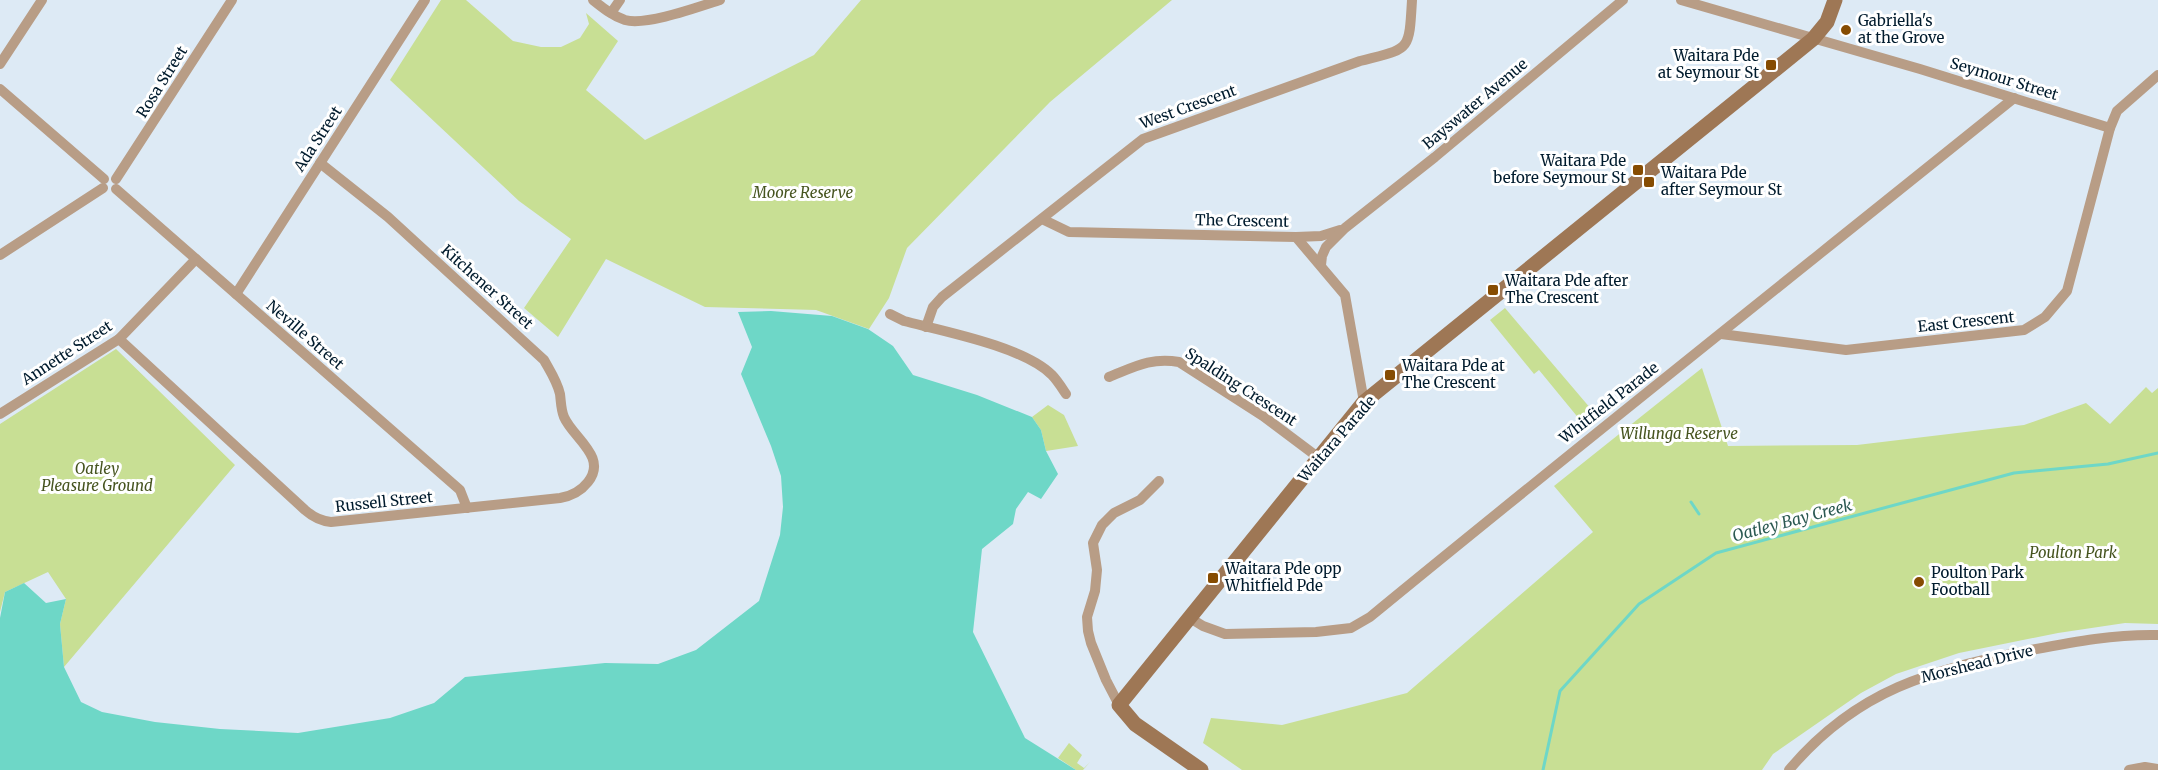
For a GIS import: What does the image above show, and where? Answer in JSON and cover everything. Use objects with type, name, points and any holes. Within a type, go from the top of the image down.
[{"type":"street","points":[[0,64],[42,0]]},
{"type":"street","name":"Rosa Street","points":[[116,184],[232,0]]},
{"type":"street","name":"Ada Street","points":[[236,294],[425,0]]},
{"type":"street","points":[[593,0],[626,20],[669,15],[720,0]]},
{"type":"street","points":[[611,13],[620,0]]},
{"type":"street","name":"West Crescent","points":[[926,327],[933,307],[942,297],[1143,139],[1349,65],[1399,50],[1407,42],[1410,34],[1412,0]]},
{"type":"street","name":"Bayswater Avenue","points":[[1321,265],[1326,248],[1345,228],[1435,157],[1623,0]]},
{"type":"street","name":"Seymour Street","points":[[1681,0],[2110,128]]},
{"type":"street","name":"Waitara Parade","points":[[1119,705],[1364,402],[1813,39],[1827,22],[1834,0]]},
{"type":"street","name":"East Crescent","points":[[1721,334],[1846,350],[2024,330],[2045,317],[2067,291],[2110,128],[2117,111],[2158,75]]},
{"type":"street","points":[[0,89],[103,184]]},
{"type":"street","name":"Whitfield Parade","points":[[1190,618],[1203,626],[1225,634],[1316,632],[1351,628],[1370,617],[1548,471],[2014,98]]},
{"type":"street","name":"Kitchener Street","points":[[320,163],[388,218],[536,351],[556,381],[564,417],[588,449],[594,463]]},
{"type":"street","points":[[0,255],[103,184],[110,176],[116,184]]},
{"type":"street","name":"Neville Street","points":[[116,184],[196,259],[460,490],[467,508]]},
{"type":"street","name":"The Crescent","points":[[1042,219],[1069,232],[1296,237],[1342,290],[1347,300],[1364,402]]},
{"type":"street","name":"Bayswater Avenue","points":[[1296,237],[1320,236],[1345,228]]},
{"type":"street","name":"Annette Street","points":[[0,414],[119,339],[196,259]]},
{"type":"street","points":[[890,314],[904,321],[999,346],[1052,374],[1066,394]]},
{"type":"street","name":"Russell Street","points":[[119,339],[297,503],[318,519],[331,522],[568,496],[587,483],[594,463]]},
{"type":"street","name":"Spalding Crescent","points":[[1109,377],[1147,362],[1164,359],[1179,362],[1263,416],[1319,458]]},
{"type":"street","points":[[1159,481],[1140,501],[1114,513],[1102,525],[1093,543],[1097,570],[1095,591],[1087,617],[1088,631],[1098,662],[1119,705],[1135,724],[1201,770]]},
{"type":"street","name":"Morshead Drive","points":[[1790,770],[1814,742],[1854,711],[1930,673],[2076,641],[2121,635],[2158,635]]},
{"type":"street","points":[[2128,770],[2145,767],[2158,769]]},
{"type":"green space","name":"Moore Reserve","points":[[441,0],[466,0],[513,41],[541,47],[561,47],[580,38],[589,24],[586,13],[618,41],[586,90],[645,140],[814,55],[861,0],[1172,0],[1050,102],[907,248],[889,298],[869,329],[816,310],[705,307],[606,259],[558,337],[524,308],[571,239],[519,201],[390,80]]},
{"type":"green space","points":[[1505,308],[1597,416],[1585,426],[1539,370],[1534,374],[1490,320]]},
{"type":"green space","name":"Oatley Pleasure Ground","points":[[116,349],[235,465],[64,667],[60,624],[66,599],[48,572],[5,592],[0,612],[0,424]]},
{"type":"green space","points":[[1702,368],[1728,446],[1857,445],[2024,425],[2086,403],[2110,424],[2146,387],[2152,393],[2158,388],[2158,624],[2125,623],[2058,633],[1959,653],[1896,674],[1861,693],[1773,754],[1762,770],[1242,770],[1203,743],[1211,718],[1282,725],[1407,693],[1593,532],[1554,486]]},
{"type":"green space","points":[[1048,405],[1064,415],[1078,446],[1046,451],[1041,430],[1032,417]]},
{"type":"green space","points":[[1069,743],[1082,755],[1077,763],[1084,768],[1090,762],[1083,770],[1076,770],[1058,758]]},
{"type":"shaded area","points":[[771,311],[832,316],[868,329],[893,346],[913,375],[977,395],[1032,417],[1041,430],[1046,451],[1058,474],[1041,499],[1028,492],[1016,509],[1013,524],[982,549],[973,632],[1025,738],[1076,770],[0,770],[0,618],[5,592],[24,583],[46,603],[66,599],[60,624],[64,667],[81,702],[102,712],[155,722],[220,729],[298,733],[390,718],[434,703],[465,677],[605,663],[658,664],[696,650],[759,601],[780,535],[783,507],[781,476],[741,374],[752,347],[738,312]]},
{"type":"waterway","name":"Oatley Bay Creek","points":[[1543,770],[1560,691],[1639,604],[1716,553],[2014,473],[2108,464],[2158,453]]},
{"type":"waterway","points":[[1691,502],[1699,514]]},
{"type":"place","name":"Gabriella's at the Grove","points":[[1846,30]]},
{"type":"place","name":"Waitara Pde at Seymour St","points":[[1771,65]]},
{"type":"place","name":"Waitara Pde before Seymour St","points":[[1638,170]]},
{"type":"place","name":"Waitara Pde after Seymour St","points":[[1649,182]]},
{"type":"place","name":"Waitara Pde after The Crescent","points":[[1493,290]]},
{"type":"place","name":"Waitara Pde at The Crescent","points":[[1390,375]]},
{"type":"place","name":"Waitara Pde opp Whitfield Pde","points":[[1213,578]]},
{"type":"place","name":"Poulton Park Football","points":[[1919,582]]},
{"type":"park label","name":"Willunga Reserve","points":[[1679,434]]},
{"type":"park label","name":"Poulton Park","points":[[2073,553]]}]
